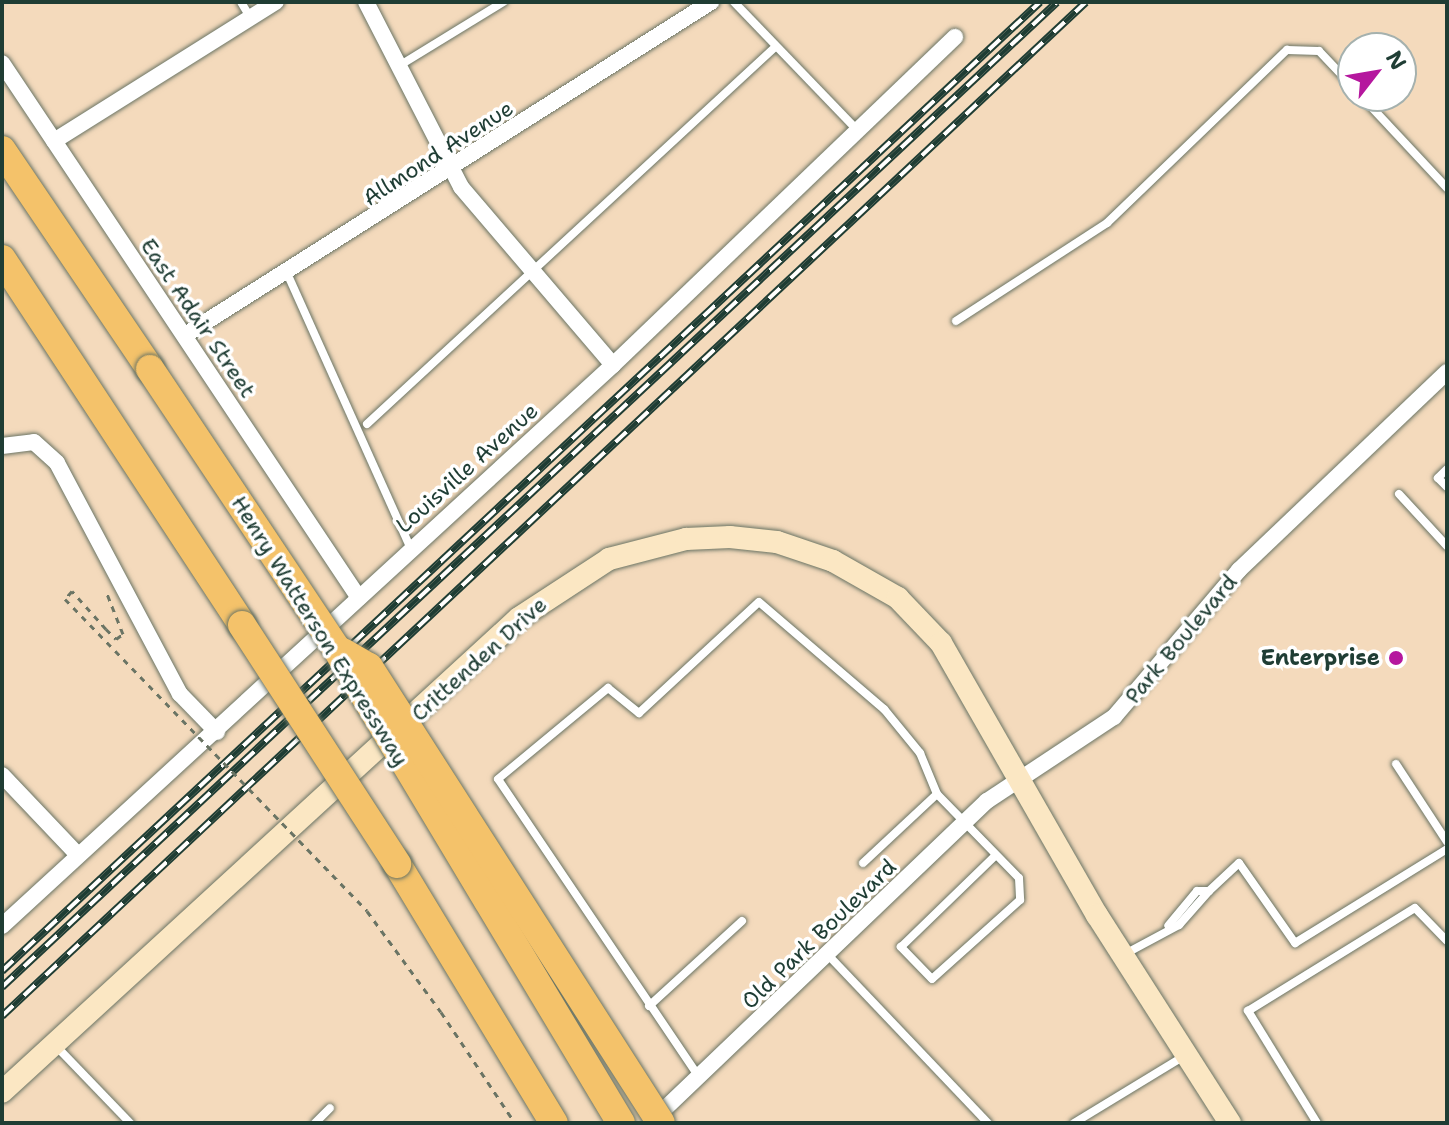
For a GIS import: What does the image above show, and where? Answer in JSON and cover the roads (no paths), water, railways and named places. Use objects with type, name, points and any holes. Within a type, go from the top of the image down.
[{"type":"highway","name":"Henry Watterson Expressway","points":[[2,150],[336,648],[621,1123]]},
{"type":"highway","points":[[2,259],[242,625],[554,1123]]},
{"type":"highway","points":[[336,648],[369,667],[661,1123]]},
{"type":"main road","name":"Crittenden Drive","points":[[2,1092],[519,618],[609,559],[648,547],[730,537],[777,542],[833,561],[898,598],[961,672],[1021,780]]},
{"type":"main road","points":[[1021,780],[1122,955],[1230,1123]]},
{"type":"street","points":[[54,141],[276,2]]},
{"type":"street","points":[[366,2],[402,64],[461,187],[613,365]]},
{"type":"street","name":"Allmond Avenue","points":[[185,335],[287,273],[705,3]]},
{"type":"street","name":"Louisville Avenue","points":[[2,926],[217,732],[613,365],[955,37]]},
{"type":"street","name":"East Adair Street","points":[[2,63],[359,598]]},
{"type":"street","name":"Park Boulevard","points":[[1021,780],[1124,708],[1239,570],[1447,372]]},
{"type":"street","points":[[2,446],[34,442],[47,451],[180,694],[217,732]]},
{"type":"street","points":[[2,775],[78,855]]},
{"type":"street","name":"Old Park Boulevard","points":[[650,1123],[965,822],[1021,780]]},
{"type":"lane","points":[[241,2],[251,18]]},
{"type":"lane","points":[[402,64],[503,2]]},
{"type":"lane","points":[[734,2],[774,48],[859,132]]},
{"type":"lane","points":[[367,424],[774,48]]},
{"type":"lane","points":[[956,321],[1107,223],[1287,50],[1319,51],[1337,70]]},
{"type":"lane","points":[[1376,112],[1447,188]]},
{"type":"lane","points":[[287,273],[411,549]]},
{"type":"lane","points":[[1447,469],[1438,478],[1447,487]]},
{"type":"lane","points":[[1399,494],[1447,546]]},
{"type":"lane","points":[[700,1078],[498,779],[608,688],[639,713],[759,602],[884,709],[920,753],[937,794],[1019,878],[1020,900],[932,979],[901,947],[996,855]]},
{"type":"lane","points":[[1396,764],[1447,842]]},
{"type":"lane","points":[[863,863],[937,794]]},
{"type":"lane","points":[[1122,955],[1168,926],[1179,925],[1239,863],[1295,943],[1447,849]]},
{"type":"lane","points":[[1317,1123],[1248,1011],[1415,908],[1447,941]]},
{"type":"lane","points":[[649,1006],[742,921]]},
{"type":"lane","points":[[828,955],[988,1123]]},
{"type":"lane","points":[[53,1044],[130,1123]]},
{"type":"lane","points":[[1074,1123],[1187,1055]]},
{"type":"lane","points":[[315,1123],[330,1108]]},
{"type":"railway","points":[[2,971],[1040,2]]},
{"type":"railway","points":[[2,987],[1057,2]]},
{"type":"railway","points":[[2,1016],[1086,2]]},
{"type":"place","name":"Enterprise","points":[[1396,658]]}]
